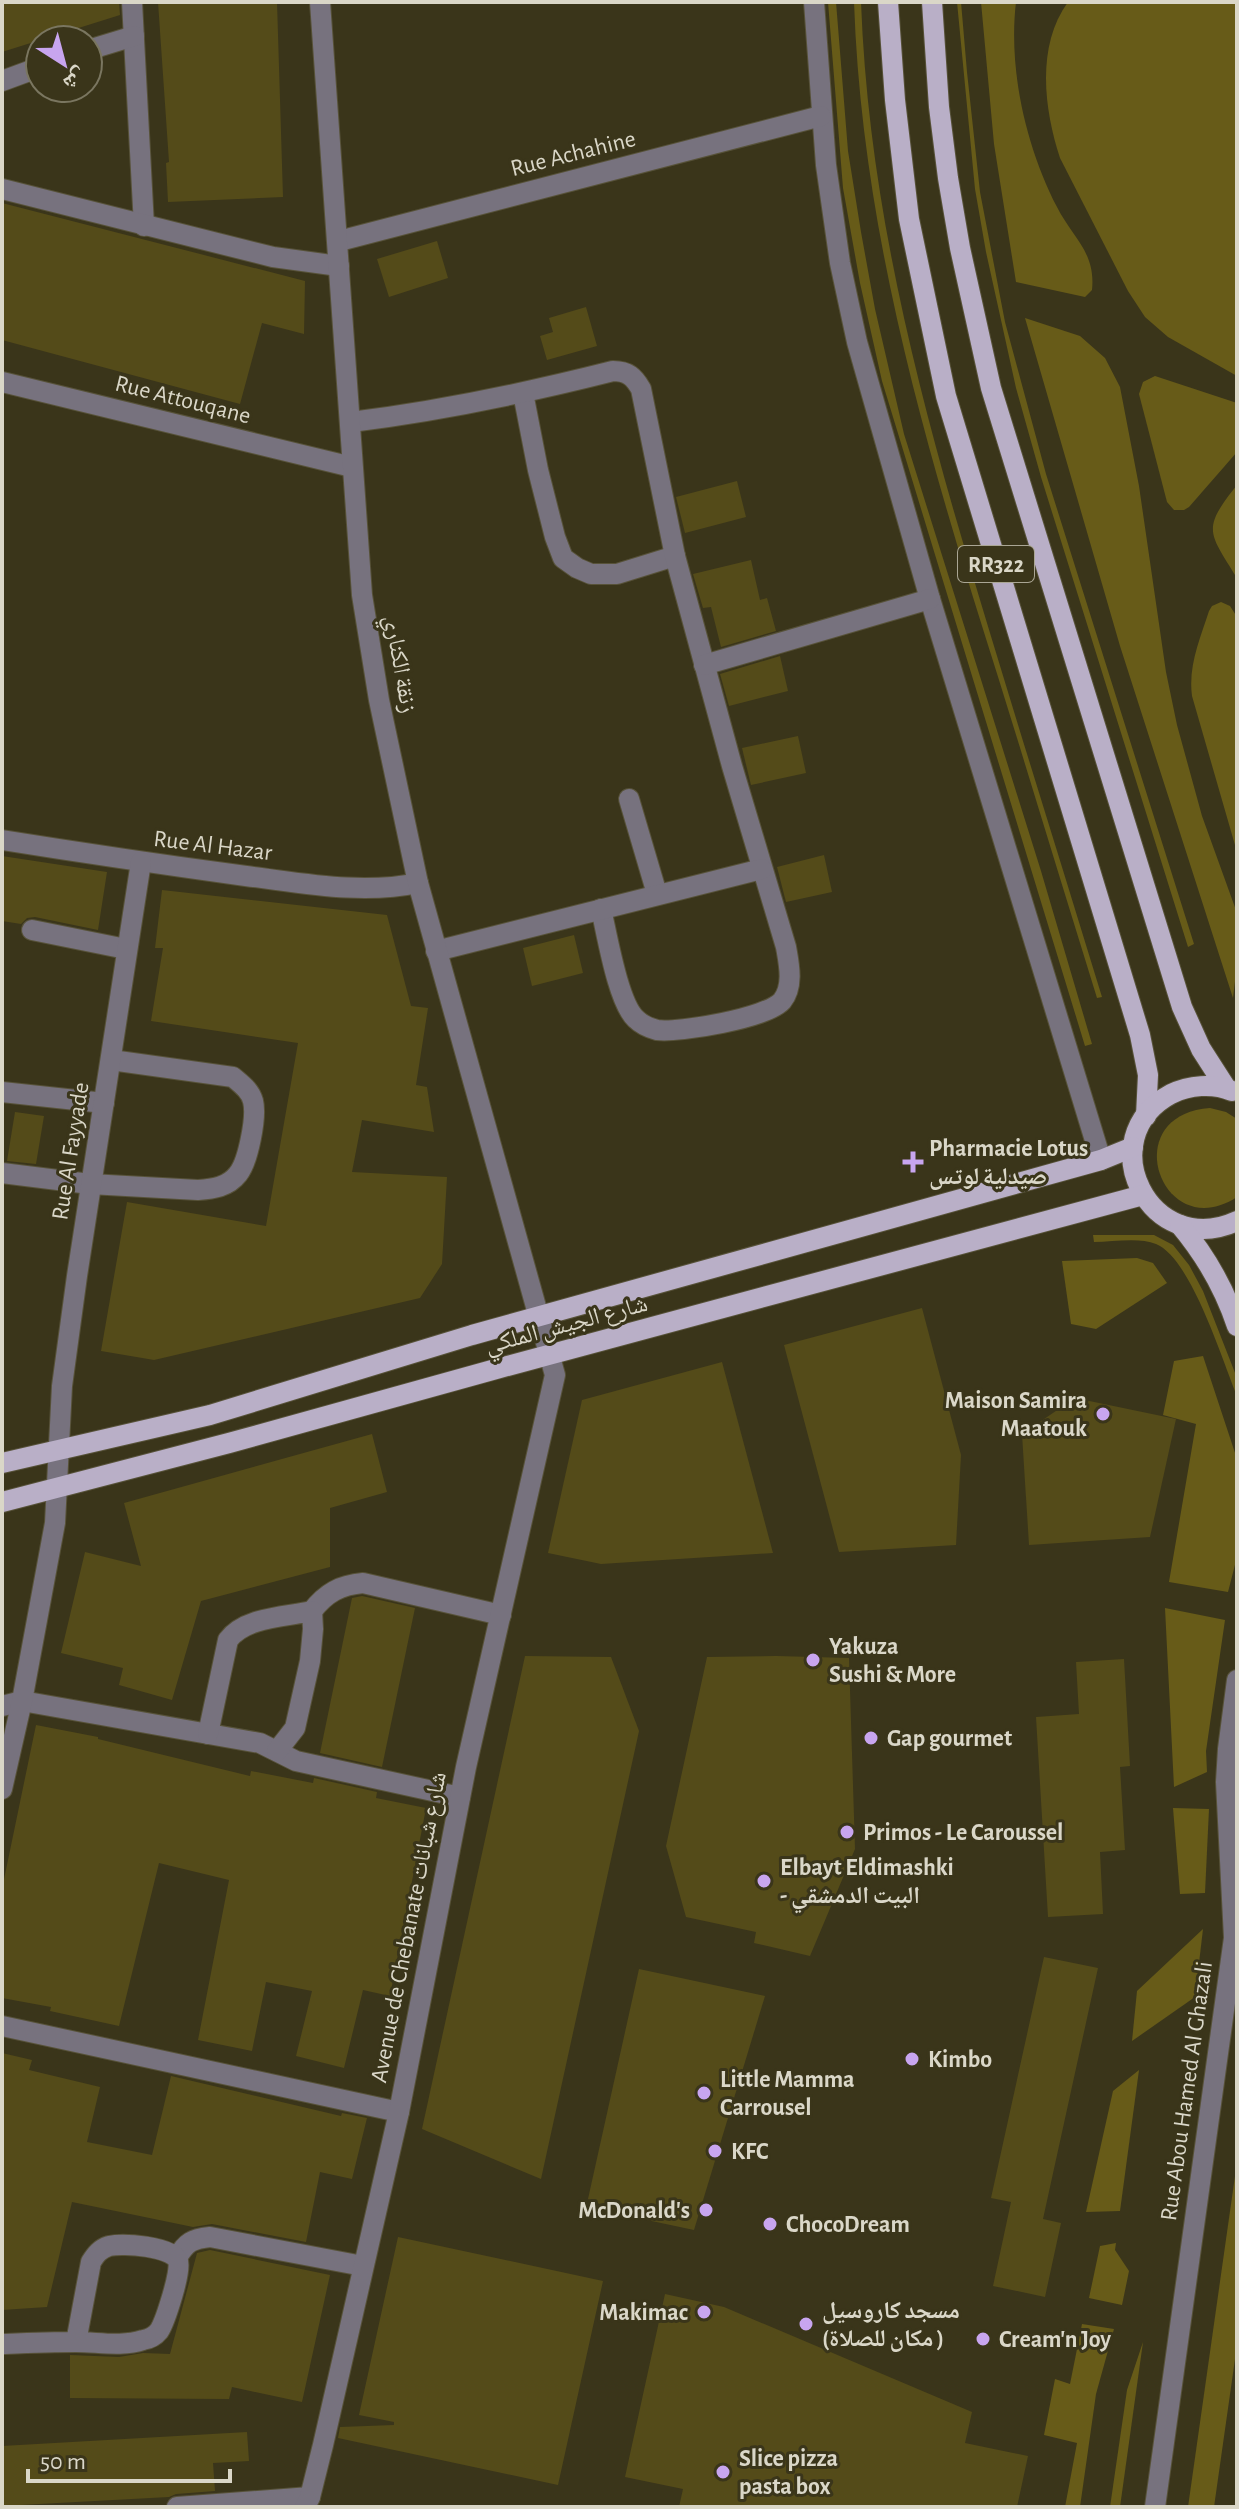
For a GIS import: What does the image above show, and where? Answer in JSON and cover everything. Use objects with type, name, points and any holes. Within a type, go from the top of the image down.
[{"type":"main road","name":"RR322","points":[[888,2],[901,160],[932,337],[962,454],[1137,1023],[1148,1075],[1146,1116]]},
{"type":"main road","name":"RR322","points":[[932,2],[948,178],[991,388],[1182,1007],[1201,1049],[1232,1091]]},
{"type":"main road","name":"RR322","points":[[1133,1147],[1137,1131],[1161,1100],[1182,1089],[1204,1085],[1232,1091]]},
{"type":"main road","name":"شارع الجيش الملكي","points":[[2,1463],[210,1415],[472,1335],[1101,1160],[1133,1147]]},
{"type":"main road","points":[[1133,1147],[1134,1172],[1143,1195],[1153,1208],[1180,1225],[1211,1265],[1237,1326]]},
{"type":"main road","name":"شارع الجيش الملكي","points":[[2,1502],[1143,1195]]},
{"type":"main road","points":[[1180,1225],[1211,1229],[1237,1221]]},
{"type":"street","points":[[132,2],[144,226]]},
{"type":"street","name":"زنقة الكناري","points":[[320,2],[362,595],[374,670],[418,883],[549,1356]]},
{"type":"street","points":[[814,2],[821,116],[832,214],[851,316],[930,599],[1101,1160]]},
{"type":"street","points":[[104,45],[134,36]]},
{"type":"street","points":[[2,81],[24,73]]},
{"type":"street","name":"Rue Achahine","points":[[339,241],[821,116]]},
{"type":"street","points":[[2,189],[273,257],[339,266]]},
{"type":"street","points":[[351,422],[422,413],[613,371],[625,371],[641,389],[675,556],[786,947],[790,970],[788,987],[781,1001],[766,1011],[740,1019],[660,1030],[645,1026],[634,1018],[623,997],[601,909]]},
{"type":"street","name":"Rue Attouqane","points":[[2,382],[352,467]]},
{"type":"street","points":[[523,393],[538,470],[563,558],[591,574],[617,574],[675,556]]},
{"type":"street","points":[[704,665],[930,599]]},
{"type":"street","points":[[629,799],[657,894]]},
{"type":"street","name":"Rue Al Hazar","points":[[2,840],[332,887],[389,889],[418,883]]},
{"type":"street","name":"Rue Al Fayyade","points":[[2,1789],[12,1704],[55,1523],[62,1386],[90,1184],[141,862]]},
{"type":"street","points":[[436,951],[762,869]]},
{"type":"street","points":[[32,930],[126,949]]},
{"type":"street","points":[[2,1173],[90,1184],[213,1189],[237,1176],[245,1163],[254,1112],[253,1100],[243,1085],[233,1077],[111,1060]]},
{"type":"street","points":[[2,1092],[104,1103]]},
{"type":"street","name":"Avenue de Chebanate شارع شبانات","points":[[308,2502],[399,2112],[460,1797],[555,1375],[549,1356]]},
{"type":"street","points":[[208,1734],[228,1640],[243,1625],[312,1611],[334,1589],[363,1583],[501,1615]]},
{"type":"street","points":[[277,1751],[295,1728],[310,1661],[312,1611]]},
{"type":"street","name":"Rue Abou Hamed Al Ghazali","points":[[1155,2507],[1234,1938],[1226,1782],[1237,1680]]},
{"type":"street","points":[[12,1704],[260,1743],[296,1761],[460,1797]]},
{"type":"street","points":[[2,2026],[399,2112]]},
{"type":"street","points":[[2,2344],[120,2344],[152,2337],[164,2320],[179,2270],[177,2258],[185,2244],[194,2239],[210,2237],[363,2266]]},
{"type":"street","points":[[76,2342],[91,2262],[103,2249],[127,2245],[163,2250],[177,2258]]},
{"type":"street","points":[[177,2507],[308,2502]]},
{"type":"shaded area","points":[[828,2],[836,2],[848,151],[875,309],[904,434],[1041,871],[1092,1044],[1085,1046],[882,381],[843,188]]},
{"type":"shaded area","points":[[854,2],[861,2],[866,83],[889,243],[924,400],[944,478],[1102,997],[1097,998],[973,597],[903,346],[870,176]]},
{"type":"shaded area","points":[[957,2],[961,2],[980,192],[1005,322],[1046,474],[1194,944],[1188,947],[1016,388],[975,189]]},
{"type":"shaded area","points":[[981,2],[1016,2],[1017,80],[1028,133],[1046,184],[1087,255],[1092,290],[1085,297],[1016,282],[994,144]]},
{"type":"shaded area","points":[[1068,2],[1237,2],[1237,376],[1168,337],[1145,317],[1128,291],[1060,158],[1047,99],[1047,58],[1058,19]]},
{"type":"shaded area","points":[[1025,318],[1080,336],[1105,358],[1120,387],[1177,725],[1202,816],[1237,913],[1237,965],[1233,998],[1120,646]]},
{"type":"shaded area","points":[[1155,376],[1237,403],[1237,452],[1184,510],[1174,510],[1167,502],[1139,394],[1143,382]]},
{"type":"shaded area","points":[[1237,485],[1237,578],[1220,550],[1213,531],[1218,512]]},
{"type":"shaded area","points":[[1221,602],[1230,606],[1237,617],[1237,852],[1191,685],[1196,653],[1209,611]]},
{"type":"shaded area","points":[[1210,1108],[1237,1119],[1237,1197],[1210,1208],[1188,1205],[1170,1192],[1160,1174],[1157,1152],[1164,1132],[1181,1116]]},
{"type":"shaded area","points":[[1093,1235],[1154,1235],[1173,1245],[1189,1265],[1203,1291],[1237,1378],[1237,1396],[1204,1312],[1169,1253],[1156,1244],[1142,1241],[1094,1242]]},
{"type":"shaded area","points":[[1137,1258],[1153,1263],[1167,1283],[1096,1329],[1071,1324],[1062,1261]]},
{"type":"shaded area","points":[[1203,1356],[1237,1459],[1237,1557],[1228,1592],[1169,1582],[1196,1424],[1163,1415],[1174,1361]]},
{"type":"shaded area","points":[[1165,1608],[1225,1620],[1206,1751],[1207,1772],[1174,1787]]},
{"type":"shaded area","points":[[1173,1808],[1209,1809],[1205,1893],[1180,1894]]},
{"type":"shaded area","points":[[1203,1929],[1195,1997],[1132,2041],[1137,1991]]},
{"type":"shaded area","points":[[1139,2070],[1120,2211],[1086,2212],[1113,2091]]},
{"type":"shaded area","points":[[1237,2162],[1237,2345],[1214,2507],[1188,2507]]},
{"type":"shaded area","points":[[1116,2243],[1115,2250],[1129,2271],[1122,2305],[1089,2298],[1100,2246]]},
{"type":"shaded area","points":[[1082,2324],[1114,2329],[1096,2394],[1080,2507],[1065,2507],[1077,2443],[1044,2435],[1055,2379],[1070,2384]]},
{"type":"shaded area","points":[[1143,2342],[1120,2507],[1110,2507],[1127,2390]]},
{"type":"building","points":[[2,2],[119,2],[120,15],[91,24],[24,24],[24,45],[2,52]]},
{"type":"building","points":[[158,2],[277,2],[283,197],[168,202],[166,163],[169,162]]},
{"type":"building","points":[[2,203],[305,281],[304,334],[262,323],[240,404],[2,340]]},
{"type":"building","points":[[437,241],[448,278],[389,297],[377,259]]},
{"type":"building","points":[[586,307],[597,346],[547,360],[540,336],[553,332],[549,318]]},
{"type":"building","points":[[737,481],[746,517],[685,533],[676,497]]},
{"type":"building","points":[[751,560],[760,600],[767,598],[776,631],[721,647],[711,607],[703,608],[693,574]]},
{"type":"building","points":[[780,656],[788,691],[729,706],[720,674]]},
{"type":"building","points":[[798,736],[806,773],[751,785],[742,748]]},
{"type":"building","points":[[824,855],[832,892],[786,902],[777,867]]},
{"type":"building","points":[[2,856],[107,872],[98,930],[35,917],[27,918],[21,924],[2,921]]},
{"type":"building","points":[[162,890],[387,915],[411,1006],[428,1008],[416,1085],[427,1087],[434,1132],[362,1120],[352,1172],[447,1177],[442,1264],[420,1298],[154,1360],[101,1351],[127,1202],[266,1226],[298,1043],[151,1021],[163,948],[155,948]]},
{"type":"building","points":[[574,935],[583,973],[532,986],[523,948]]},
{"type":"building","points":[[15,1112],[44,1116],[36,1164],[7,1161]]},
{"type":"building","points":[[922,1308],[961,1455],[956,1545],[839,1552],[784,1345]]},
{"type":"building","points":[[722,1362],[773,1553],[601,1564],[548,1553],[582,1400]]},
{"type":"building","points":[[1075,1398],[1176,1419],[1150,1537],[1029,1545],[1022,1434]]},
{"type":"building","points":[[372,1434],[387,1492],[330,1508],[330,1567],[201,1601],[172,1700],[119,1685],[123,1668],[61,1653],[85,1552],[141,1566],[124,1503]]},
{"type":"building","points":[[362,1596],[415,1608],[382,1767],[320,1753],[352,1598]]},
{"type":"building","points":[[525,1656],[611,1657],[639,1731],[541,2179],[422,2129]]},
{"type":"building","points":[[707,1657],[849,1658],[855,1849],[810,1956],[754,1943],[756,1932],[686,1917],[666,1846]]},
{"type":"building","points":[[1124,1659],[1130,1766],[1120,1767],[1125,1850],[1100,1852],[1103,1914],[1048,1917],[1036,1717],[1079,1714],[1076,1662]]},
{"type":"building","points":[[36,1725],[98,1737],[250,1776],[251,1771],[313,1783],[314,1778],[377,1792],[376,1798],[426,1808],[390,1996],[363,1990],[344,2068],[296,2056],[312,1991],[266,1982],[252,2051],[198,2040],[229,1880],[159,1863],[119,2026],[50,2011],[51,2007],[2,1998],[2,1889]]},
{"type":"building","points":[[1044,1957],[1098,1968],[1043,2219],[1061,2223],[1045,2297],[993,2286],[1011,2202],[991,2198]]},
{"type":"building","points":[[639,1969],[765,1996],[694,2230],[628,2216],[588,2199]]},
{"type":"building","points":[[2,2053],[32,2060],[29,2070],[100,2087],[87,2142],[152,2155],[171,2076],[341,2116],[342,2113],[367,2118],[352,2179],[320,2172],[306,2242],[212,2224],[193,2227],[72,2202],[47,2307],[2,2310]]},
{"type":"building","points":[[398,2237],[603,2281],[558,2485],[338,2438],[340,2427],[394,2425],[394,2422],[359,2415]]},
{"type":"building","points":[[210,2250],[330,2275],[302,2402],[232,2387],[229,2399],[70,2398],[70,2355],[119,2357],[143,2353],[170,2354],[197,2253]]},
{"type":"building","points":[[665,2294],[724,2307],[972,2412],[965,2443],[1028,2456],[1017,2507],[679,2507],[683,2489],[625,2477]]},
{"type":"building","points":[[247,2432],[249,2461],[213,2463],[215,2491],[169,2497],[2,2506],[2,2446]]},
{"type":"place","name":"Pharmacie Lotus صيدلية لوتس","points":[[913,1162]]},
{"type":"place","name":"Maison Samira Maatouk","points":[[1103,1414]]},
{"type":"place","name":"Yakuza Sushi & More","points":[[813,1660]]},
{"type":"place","name":"Gap gourmet","points":[[871,1738]]},
{"type":"place","name":"Primos - Le Caroussel","points":[[847,1832]]},
{"type":"place","name":"Elbayt Eldimashki - البيت الدمشقي","points":[[764,1881]]},
{"type":"place","name":"Kimbo","points":[[912,2059]]},
{"type":"place","name":"Little Mamma Carrousel","points":[[704,2093]]},
{"type":"place","name":"KFC","points":[[715,2151]]},
{"type":"place","name":"McDonald's","points":[[706,2210]]},
{"type":"place","name":"ChocoDream","points":[[770,2224]]},
{"type":"place","name":"Makimac","points":[[704,2312]]},
{"type":"place","name":"مسجد كاروسيل (مكان للصلاة )","points":[[806,2324]]},
{"type":"place","name":"Cream'n Joy","points":[[983,2339]]},
{"type":"place","name":"Slice pizza pasta box","points":[[723,2472]]}]
